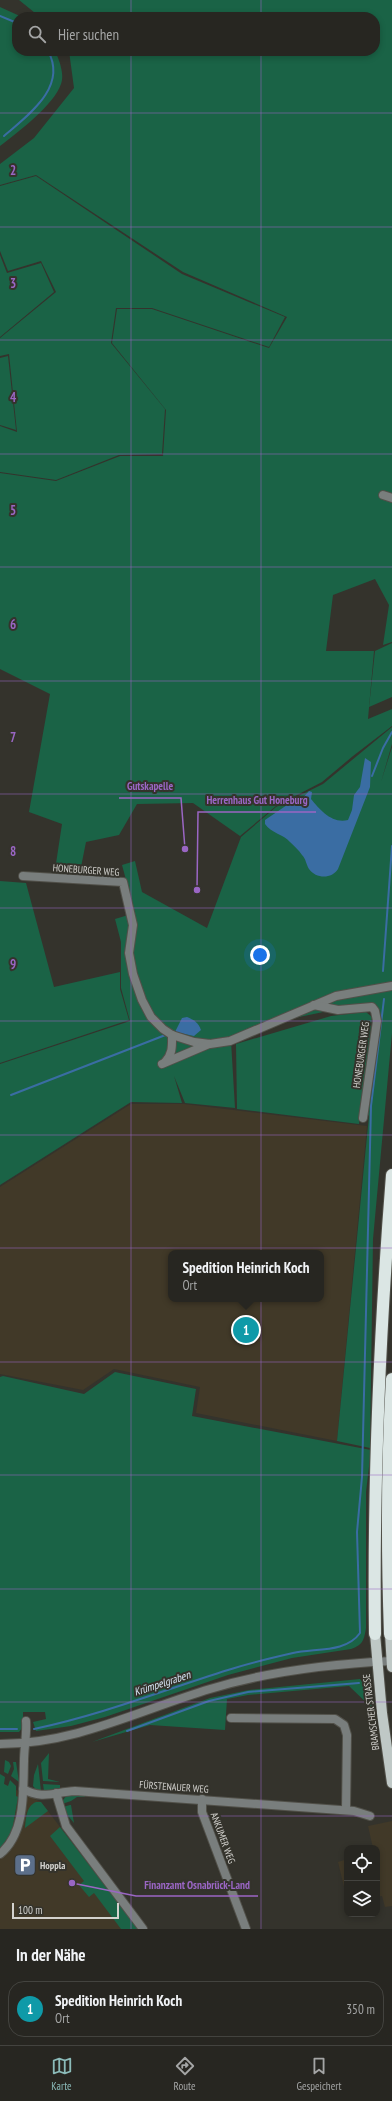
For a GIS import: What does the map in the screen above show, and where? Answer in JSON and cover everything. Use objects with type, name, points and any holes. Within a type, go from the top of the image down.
[{"type":"highway","points":[[375,1634],[379,1416],[392,1175]]},
{"type":"highway","points":[[390,1634],[388,1575],[392,1379]]},
{"type":"main road","name":"BRAMSCHER STRASSE","points":[[375,1634],[382,1713],[392,1783]]},
{"type":"main road","points":[[390,1634],[392,1667]]},
{"type":"street","points":[[383,496],[392,498]]},
{"type":"street","name":"HONEBURGER WEG","points":[[23,876],[123,882],[133,925],[129,953],[133,974],[147,1009],[157,1023],[171,1034],[194,1042],[210,1044]]},
{"type":"street","name":"HONEBURGER WEG","points":[[171,1034],[172,1048],[169,1058],[162,1064],[210,1044],[230,1041],[248,1035],[336,996],[378,987],[392,986]]},
{"type":"street","name":"HONEBURGER WEG","points":[[314,1005],[338,1010],[365,1006],[372,1007],[376,1011],[377,1021],[363,1118]]},
{"type":"street","points":[[0,1744],[26,1743],[74,1735],[209,1690],[246,1680],[298,1669],[392,1661]]},
{"type":"street","points":[[231,1718],[335,1719],[344,1725],[347,1735],[346,1810]]},
{"type":"street","points":[[0,1854],[9,1845],[18,1826],[23,1789],[26,1721]]},
{"type":"street","name":"FÜRSTENAUER WEG","points":[[23,1789],[34,1795],[42,1796],[75,1790],[346,1810],[370,1816]]},
{"type":"street","points":[[56,1793],[66,1826],[143,1929]]},
{"type":"street","name":"ANKUMER WEG","points":[[202,1799],[202,1812],[246,1929]]},
{"type":"shaded area","points":[[131,1104],[184,1104],[367,1126],[337,1441],[196,1413],[200,1387],[114,1369],[83,1390],[0,1374],[0,1187]]},
{"type":"shaded area","points":[[0,1782],[41,1802],[138,1929],[0,1929]]},
{"type":"shaded area","points":[[392,1821],[392,1906],[385,1907],[382,1896],[380,1896],[380,1845],[372,1845],[368,1826]]},
{"type":"shaded area","points":[[344,1860],[344,1887],[338,1862]]},
{"type":"green space","points":[[19,0],[392,0],[392,642],[383,645],[389,605],[375,579],[333,595],[326,651],[374,651],[368,719],[392,709],[392,726],[322,782],[276,806],[240,836],[193,803],[137,804],[119,835],[86,842],[80,872],[55,870],[62,824],[29,812],[50,694],[0,669],[0,473],[56,481],[120,456],[163,456],[166,410],[112,343],[117,309],[152,309],[269,348],[287,317],[183,272],[36,175],[0,185],[0,164],[34,138],[74,88],[70,56],[380,56],[380,12],[34,12]]},
{"type":"green space","points":[[0,7],[12,12],[12,56],[57,56],[62,72],[62,80],[51,101],[16,134],[0,146]]},
{"type":"green space","points":[[36,176],[182,274],[285,317],[269,347],[152,308],[116,308],[111,343],[165,409],[162,454],[119,455],[56,480],[0,472],[0,426],[17,432],[9,354],[0,356],[0,338],[56,292],[41,261],[8,271],[0,251],[0,186]]},
{"type":"green space","points":[[0,255],[7,273],[41,263],[54,292],[0,337]]},
{"type":"green space","points":[[8,356],[16,430],[0,425],[0,358]]},
{"type":"green space","points":[[392,643],[392,697],[369,707],[375,651]]},
{"type":"green space","points":[[392,727],[392,744],[381,782],[392,747],[392,1033],[373,1239],[370,1448],[337,1441],[369,1116],[364,1109],[377,1021],[377,1005],[367,1003],[270,1023],[231,1041],[235,1108],[185,1103],[174,1076],[182,1103],[131,1102],[0,1185],[0,1064],[130,1021],[121,988],[121,942],[115,919],[135,913],[122,865],[135,861],[142,892],[207,928],[241,837],[276,807],[323,784]]},
{"type":"green space","points":[[0,881],[26,883],[54,987],[120,972],[120,989],[129,1020],[0,1063]]},
{"type":"green space","points":[[366,1012],[372,1017],[359,1124],[237,1109],[236,1044],[331,1016]]},
{"type":"green space","points":[[115,1372],[196,1389],[192,1416],[371,1450],[366,1492],[366,1628],[364,1639],[358,1646],[351,1649],[292,1658],[228,1675],[105,1717],[71,1726],[36,1731],[33,1722],[46,1719],[45,1712],[23,1712],[23,1727],[19,1732],[0,1732],[0,1377],[3,1376],[84,1394]]},
{"type":"green space","points":[[360,1679],[371,1695],[373,1709],[349,1686],[248,1695],[227,1699],[225,1730],[150,1725],[92,1742],[210,1698],[249,1690]]},
{"type":"green space","points":[[49,1753],[48,1779],[60,1782],[43,1781],[41,1763]]},
{"type":"green space","points":[[5,1760],[9,1762],[11,1766],[8,1774],[4,1772]]},
{"type":"green space","points":[[13,1762],[16,1762],[19,1782],[11,1776],[14,1769]]},
{"type":"green space","points":[[38,1764],[41,1791],[37,1791],[33,1786],[34,1775]]},
{"type":"green space","points":[[0,1774],[5,1777],[4,1784],[8,1786],[10,1780],[16,1786],[16,1796],[18,1797],[12,1831],[0,1849]]},
{"type":"green space","points":[[43,1784],[60,1785],[60,1788],[44,1791]]},
{"type":"green space","points":[[67,1795],[84,1795],[85,1797],[77,1797],[62,1804]]},
{"type":"green space","points":[[36,1802],[41,1802],[48,1811],[25,1828],[28,1810],[30,1806]]},
{"type":"green space","points":[[71,1805],[74,1823],[69,1817],[66,1816],[63,1807]]},
{"type":"green space","points":[[60,1827],[138,1929],[121,1929],[94,1893],[89,1897],[79,1885],[84,1881],[50,1836]]},
{"type":"water","points":[[365,758],[371,762],[370,787],[338,869],[332,875],[316,875],[309,869],[298,850],[287,839],[268,827],[265,824],[265,820],[287,805],[301,800],[309,791],[312,792],[311,799],[327,815],[337,820],[348,820],[352,810],[354,795],[360,787]]},
{"type":"water","points":[[187,1017],[196,1022],[201,1030],[194,1036],[175,1032],[182,1018]]},
{"type":"waterway","points":[[0,16],[12,21]]},
{"type":"waterway","points":[[4,136],[34,109],[49,88],[53,77],[53,64],[50,56]]},
{"type":"waterway","points":[[372,776],[383,748],[392,732]]},
{"type":"waterway","points":[[383,971],[392,846]]},
{"type":"waterway","points":[[34,1729],[84,1717],[236,1667],[293,1653],[338,1647],[347,1644],[360,1633],[357,1532],[362,1477],[371,1106],[384,999]]},
{"type":"waterway","points":[[11,1095],[168,1034]]},
{"type":"waterway","points":[[127,1731],[209,1701],[248,1692],[359,1683]]},
{"type":"waterway","name":"Krümpelgraben","points":[[0,1729],[17,1729]]},
{"type":"place","name":"Gutskapelle","points":[[185,849]]},
{"type":"place","name":"Herrenhaus Gut Honeburg","points":[[197,890]]},
{"type":"place","name":"Spedition Heinrich Koch","points":[[246,1330]]},
{"type":"place","name":"Hoppla","points":[[25,1865]]},
{"type":"place","name":"Finanzamt Osnabrück-Land","points":[[72,1883]]}]
